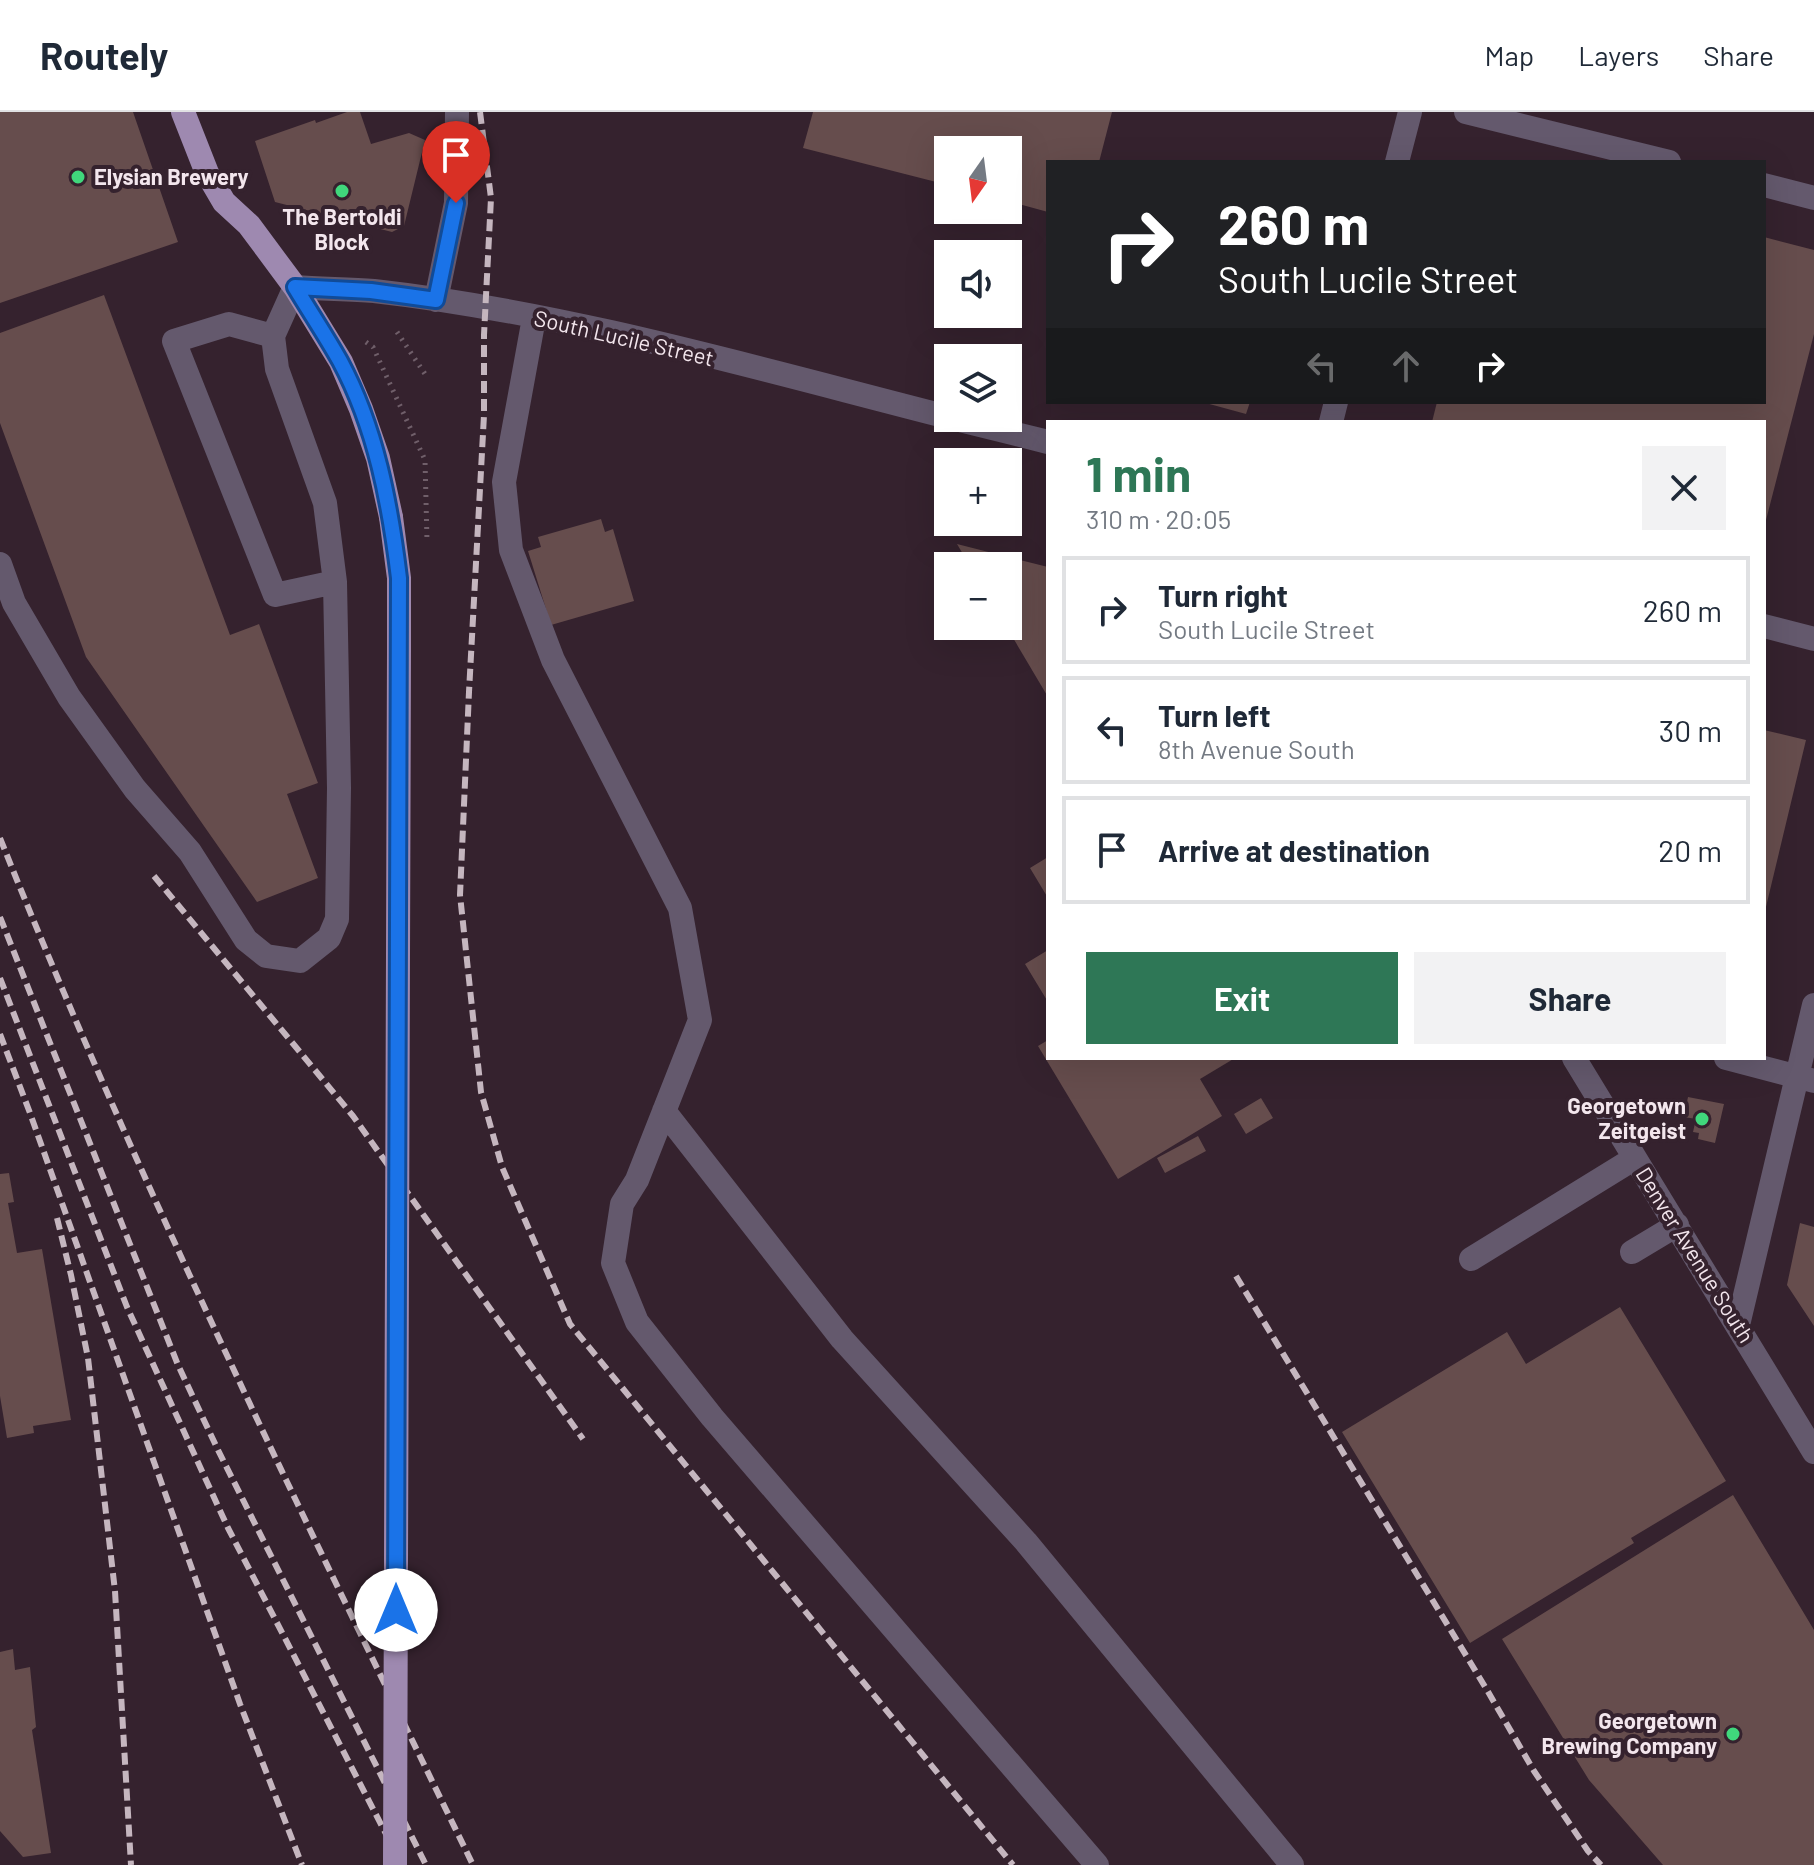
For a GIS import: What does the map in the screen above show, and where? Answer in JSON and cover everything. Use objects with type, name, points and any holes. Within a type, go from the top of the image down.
[{"type":"main road","points":[[183,112],[207,173],[224,202],[249,225],[295,287],[341,362],[378,458],[391,517],[399,578],[395,1865]]},
{"type":"street","points":[[436,300],[456,203],[457,112]]},
{"type":"street","points":[[1398,160],[1410,112]]},
{"type":"street","points":[[1466,112],[1661,160]]},
{"type":"street","points":[[1766,186],[1814,198]]},
{"type":"street","name":"South Lucile Street","points":[[295,287],[371,291],[436,300],[618,334],[934,413]]},
{"type":"street","points":[[0,564],[14,603],[69,697],[135,789],[190,852],[246,940],[266,956],[300,961],[329,938],[337,919],[339,788],[335,582],[325,503],[277,369],[273,336],[295,287]]},
{"type":"street","points":[[534,318],[504,482],[511,550],[553,660],[680,908],[700,1020],[637,1180],[622,1204],[613,1263],[637,1322],[712,1417],[1097,1865]]},
{"type":"street","points":[[273,336],[229,324],[174,341],[275,595],[335,582]]},
{"type":"street","name":"South Lucile Street","points":[[1009,432],[1046,441]]},
{"type":"street","points":[[1766,627],[1814,639]]},
{"type":"street","points":[[1738,1325],[1805,1079],[1814,1005]]},
{"type":"street","name":"Denver Avenue South","points":[[1575,1060],[1814,1452]]},
{"type":"street","points":[[1734,1060],[1805,1079]]},
{"type":"street","points":[[664,1111],[842,1339],[1026,1542],[1292,1865]]},
{"type":"street","points":[[1471,1259],[1635,1158]]},
{"type":"street","points":[[1632,1252],[1677,1225]]},
{"type":"path","points":[[397,332],[425,374]]},
{"type":"building","name":"Elysian Brewery","points":[[0,112],[133,112],[178,242],[0,303]]},
{"type":"building","name":"The Bertoldi Block","points":[[347,112],[360,112],[371,144],[409,133],[425,140],[404,226],[392,232],[275,202],[255,141]]},
{"type":"building","points":[[813,112],[1112,112],[1100,160],[1046,160],[1046,211],[1022,205],[1022,136],[934,136],[934,181],[803,148]]},
{"type":"building","points":[[1766,238],[1814,250],[1814,334],[1766,520],[1766,420],[1432,420],[1436,404],[1766,404]]},
{"type":"building","points":[[104,295],[230,635],[259,624],[318,783],[287,794],[318,878],[257,902],[86,657],[0,423],[0,333]]},
{"type":"building","points":[[1209,404],[1249,404],[1246,414]]},
{"type":"building","points":[[601,519],[605,532],[613,529],[634,601],[551,625],[528,551],[541,547],[538,537]]},
{"type":"building","points":[[957,544],[989,552],[962,552]]},
{"type":"building","points":[[1022,560],[1046,566],[1046,694],[1014,640],[1022,640]]},
{"type":"building","points":[[1766,730],[1806,740],[1766,907]]},
{"type":"building","points":[[1046,858],[1046,895],[1030,868]]},
{"type":"building","points":[[1046,951],[1046,999],[1025,964]]},
{"type":"building","points":[[1046,1041],[1046,1059],[1038,1046]]},
{"type":"building","points":[[1046,1060],[1232,1060],[1200,1079],[1222,1116],[1118,1179]]},
{"type":"building","points":[[1688,1097],[1724,1104],[1715,1143],[1698,1139],[1699,1133],[1693,1132],[1696,1119],[1684,1117]]},
{"type":"building","points":[[1261,1098],[1273,1118],[1246,1134],[1234,1114]]},
{"type":"building","points":[[1198,1136],[1206,1151],[1165,1173],[1157,1158]]},
{"type":"building","points":[[9,1173],[14,1202],[8,1203],[17,1253],[42,1249],[71,1420],[33,1426],[34,1433],[7,1438],[0,1396],[0,1174]]},
{"type":"building","points":[[1800,1223],[1814,1227],[1814,1326],[1787,1285]]},
{"type":"building","points":[[1620,1307],[1726,1481],[1631,1538],[1634,1543],[1470,1643],[1342,1432],[1507,1332],[1526,1364]]},
{"type":"building","points":[[1733,1495],[1814,1630],[1814,1865],[1663,1865],[1589,1780],[1502,1639]]},
{"type":"building","points":[[13,1649],[15,1670],[30,1667],[36,1727],[32,1730],[51,1853],[23,1857],[0,1831],[0,1652]]},
{"type":"railway","points":[[480,112],[491,198],[484,335],[484,415],[460,895],[481,1092],[502,1167],[570,1324],[1013,1865]]},
{"type":"railway","points":[[0,838],[110,1098],[227,1356],[473,1865]]},
{"type":"railway","points":[[154,876],[353,1116],[583,1439]]},
{"type":"railway","points":[[0,917],[178,1365],[426,1865]]},
{"type":"railway","points":[[0,978],[127,1307],[228,1528],[402,1865]]},
{"type":"railway","points":[[0,1034],[240,1704],[302,1865]]},
{"type":"railway","points":[[57,1218],[88,1358],[115,1591],[131,1865]]},
{"type":"railway","points":[[1236,1276],[1534,1771],[1588,1851],[1601,1865]]},
{"type":"place","name":"Elysian Brewery","points":[[78,177]]},
{"type":"place","name":"The Bertoldi Block","points":[[342,191]]},
{"type":"place","name":"Georgetown Zeitgeist","points":[[1702,1119]]},
{"type":"place","name":"Georgetown Brewing Company","points":[[1733,1734]]},
{"type":"route","points":[[396,1610],[399,578],[391,517],[378,458],[361,409],[341,362],[295,287],[371,291],[436,300],[456,203]]}]
